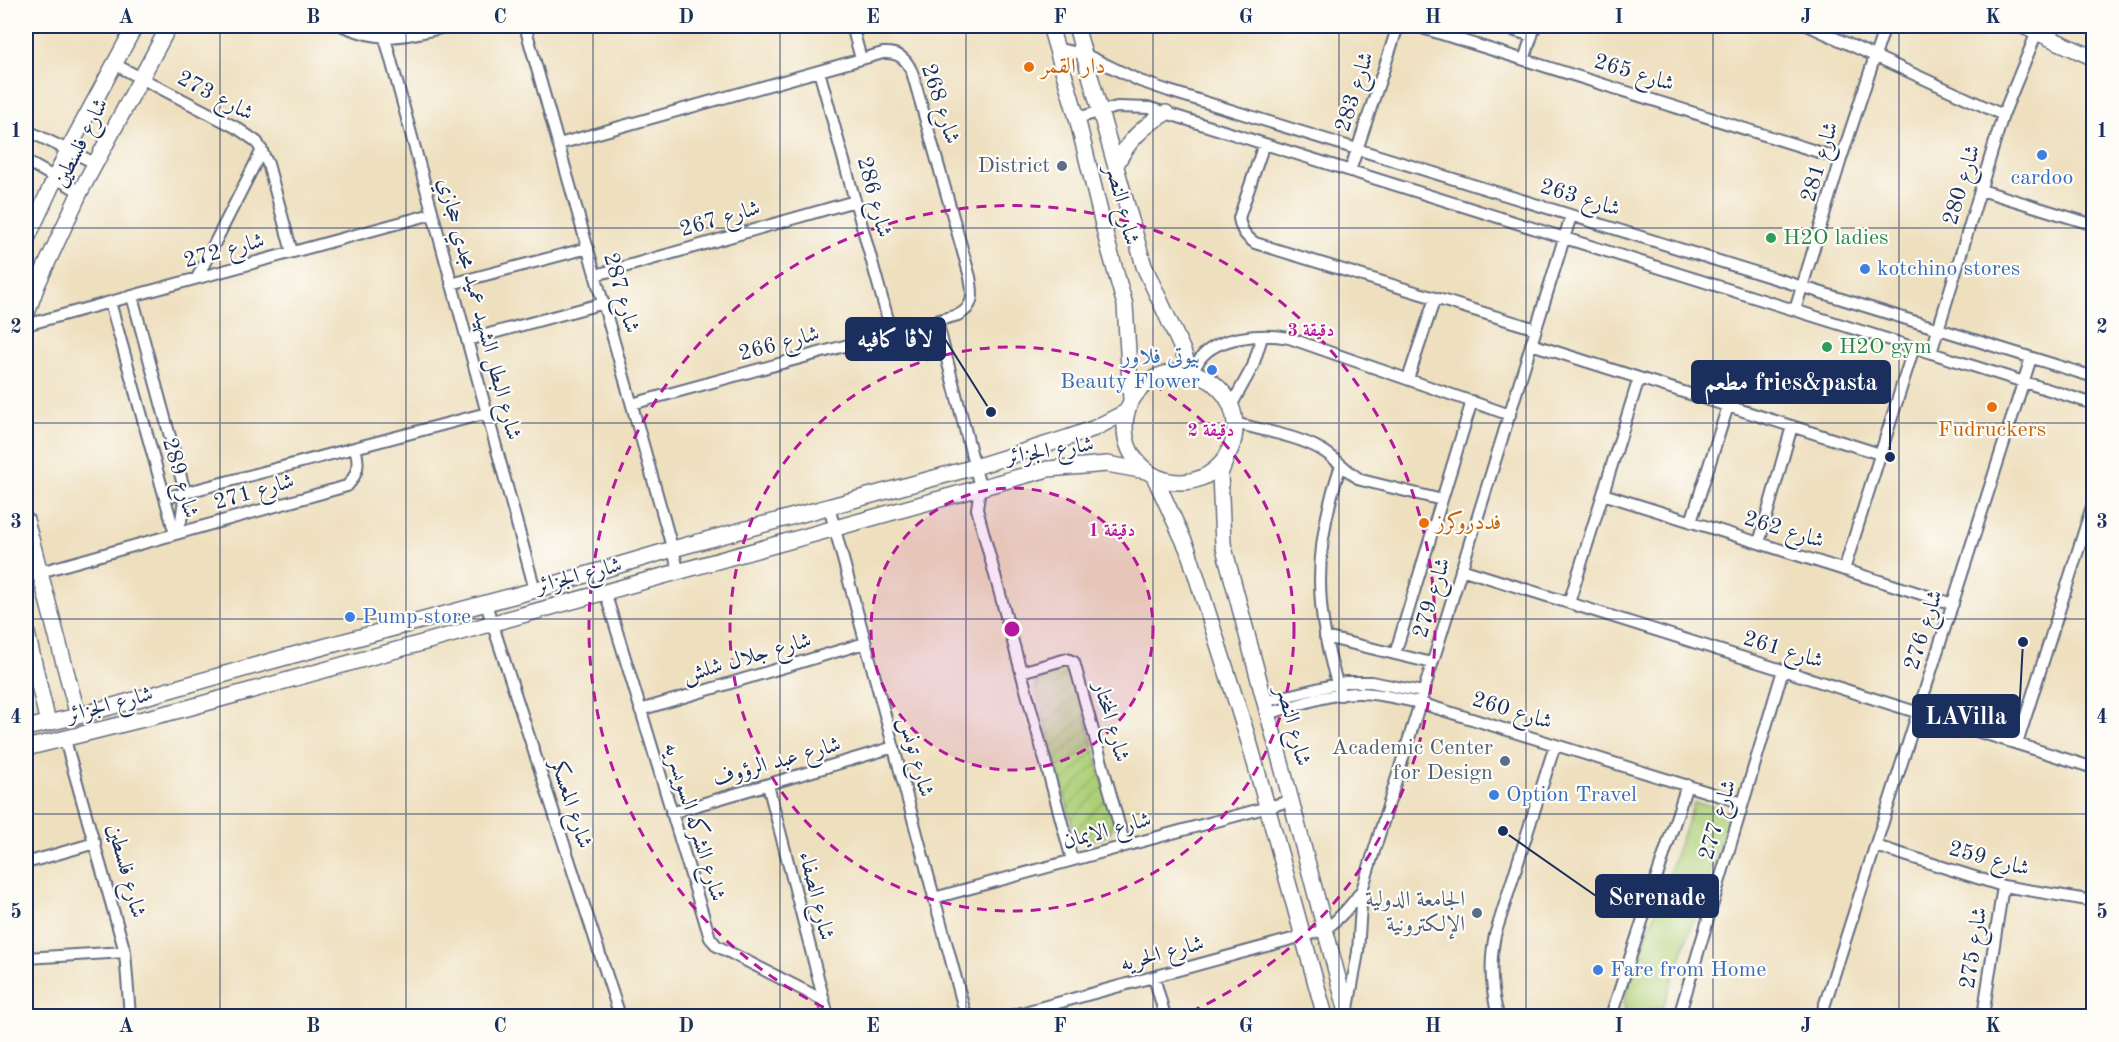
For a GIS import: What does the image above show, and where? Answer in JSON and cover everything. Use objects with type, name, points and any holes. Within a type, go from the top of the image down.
[{"type":"street","name":"شارع فلسطين","points":[[26,242],[68,150],[135,26]]},
{"type":"street","name":"شارع فلسطين","points":[[26,316],[37,285],[80,192],[169,26]]},
{"type":"street","points":[[343,26],[357,28],[373,37],[385,38],[427,28],[451,26]]},
{"type":"street","name":"شارع 287","points":[[525,26],[679,572]]},
{"type":"street","points":[[852,26],[861,59]]},
{"type":"street","name":"شارع النصر","points":[[1050,26],[1077,118],[1125,305],[1129,406]]},
{"type":"street","name":"شارع النصر","points":[[1076,26],[1144,266],[1192,372]]},
{"type":"street","name":"شارع 283","points":[[1350,171],[1398,26]]},
{"type":"street","name":"شارع 265","points":[[1416,26],[1841,159]]},
{"type":"street","points":[[1499,26],[1533,31],[1524,60]]},
{"type":"street","points":[[1809,26],[2003,115]]},
{"type":"street","name":"شارع 281","points":[[1795,310],[1885,26]]},
{"type":"street","points":[[2030,29],[2094,58]]},
{"type":"street","name":"شارع 280","points":[[1931,353],[2030,29]]},
{"type":"street","name":"شارع البطل الشهيد عميد مجدي حجازي","points":[[385,38],[535,590]]},
{"type":"street","name":"شارع 263","points":[[1057,49],[1084,54],[1140,81],[2094,377]]},
{"type":"street","name":"شارع 268","points":[[559,144],[883,53],[898,54],[909,64],[974,295],[966,311],[937,321]]},
{"type":"street","name":"شارع 273","points":[[114,64],[247,134],[262,150],[268,164],[292,252]]},
{"type":"street","name":"شارع 286","points":[[819,71],[892,334]]},
{"type":"street","name":"شارع 263","points":[[1077,118],[1117,107],[1150,108],[2094,404]]},
{"type":"street","points":[[1116,165],[1124,148],[1136,134],[1150,122],[1166,113]]},
{"type":"street","points":[[26,130],[95,164]]},
{"type":"street","points":[[1264,144],[1239,218],[1240,228],[1246,237],[1255,243],[1536,329]]},
{"type":"street","points":[[197,278],[262,150]]},
{"type":"street","points":[[26,161],[80,192]]},
{"type":"street","points":[[1980,190],[2094,225]]},
{"type":"street","name":"شارع 267","points":[[596,275],[855,201]]},
{"type":"street","name":"شارع 272","points":[[26,325],[432,214]]},
{"type":"street","name":"شارع 279","points":[[1347,1015],[1358,952],[1362,890],[1571,216]]},
{"type":"street","points":[[451,284],[588,248]]},
{"type":"street","name":"شارع 289","points":[[132,296],[185,492],[181,521],[175,534]]},
{"type":"street","points":[[1408,379],[1435,298]]},
{"type":"street","name":"شارع 289","points":[[110,302],[175,534]]},
{"type":"street","points":[[467,340],[604,303]]},
{"type":"street","points":[[937,321],[980,487],[977,509],[1072,860]]},
{"type":"street","name":"شارع 266","points":[[632,404],[937,321]]},
{"type":"street","points":[[1192,372],[1200,359],[1221,344],[1245,337],[1274,335],[1289,338],[1510,415]]},
{"type":"street","points":[[1231,406],[1253,366],[1262,337]]},
{"type":"street","points":[[1532,344],[1880,454]]},
{"type":"street","points":[[1844,570],[1914,347]]},
{"type":"street","name":"شارع 276","points":[[1821,1017],[2031,358]]},
{"type":"street","points":[[1173,371],[1192,372],[1216,385],[1231,406],[1235,423],[1232,446],[1219,465],[1199,478],[1184,482],[1169,481],[1150,473],[1129,451],[1125,438],[1129,406],[1142,386],[1156,376],[1173,371]]},
{"type":"street","points":[[1569,603],[1639,378]]},
{"type":"street","points":[[1395,654],[1472,402]]},
{"type":"street","name":"شارع الجزائر","points":[[26,728],[78,716],[975,467],[1049,445],[1095,428],[1129,406]]},
{"type":"street","points":[[1691,522],[1728,406]]},
{"type":"street","name":"شارع 271","points":[[165,498],[487,413]]},
{"type":"street","points":[[1235,423],[1312,445],[1332,457],[1361,480],[1442,500]]},
{"type":"street","points":[[1759,543],[1792,426]]},
{"type":"street","name":"شارع النصر","points":[[1232,446],[1220,474],[1223,544],[1347,1015]]},
{"type":"street","name":"شارع 271","points":[[33,574],[347,486],[354,479],[358,469],[355,448]]},
{"type":"street","name":"شارع الجزائر","points":[[26,748],[65,740],[433,640],[1048,470],[1077,465],[1107,464],[1150,473]]},
{"type":"street","points":[[1341,465],[1329,500],[1322,541],[1319,582],[1325,637],[1341,695]]},
{"type":"street","name":"شارع النصر","points":[[1150,473],[1188,550],[1250,745],[1325,1017]]},
{"type":"street","name":"شارع 262","points":[[1603,494],[1953,604]]},
{"type":"street","points":[[2017,744],[2094,500]]},
{"type":"street","name":"شارع تونس","points":[[829,507],[966,1017]]},
{"type":"street","points":[[26,520],[33,574],[78,716]]},
{"type":"street","name":"شارع 261","points":[[1461,569],[2094,768]]},
{"type":"street","name":"شارع الشركه السويسريه","points":[[605,592],[710,938],[717,946],[823,1000]]},
{"type":"street","name":"شارع المعسكر","points":[[486,603],[620,1017]]},
{"type":"street","points":[[426,619],[433,640]]},
{"type":"street","points":[[26,629],[48,723]]},
{"type":"street","points":[[1325,637],[1432,663]]},
{"type":"street","name":"شارع جلال شلش","points":[[640,710],[866,643]]},
{"type":"street","points":[[302,653],[308,674]]},
{"type":"street","name":"شارع المختار","points":[[1021,672],[1067,659],[1074,662],[1125,846]]},
{"type":"street","name":"شارع 277","points":[[1679,1017],[1783,670]]},
{"type":"street","points":[[1265,708],[1337,683],[1371,682],[1423,692]]},
{"type":"street","name":"شارع 260","points":[[1265,708],[1341,695],[1370,694],[1420,703],[1743,803]]},
{"type":"street","name":"شارع فلسطين","points":[[65,740],[125,952],[130,1017]]},
{"type":"street","points":[[1498,1017],[1491,983],[1495,935],[1555,745]]},
{"type":"street","name":"شارع عبد الرؤوف","points":[[671,813],[894,747]]},
{"type":"street","name":"شارع الصفاء","points":[[768,785],[828,1017]]},
{"type":"street","name":"شارع 277","points":[[1611,1017],[1687,785]]},
{"type":"street","name":"شارع الايمان","points":[[934,898],[1290,801]]},
{"type":"street","points":[[26,863],[95,843]]},
{"type":"street","name":"شارع 259","points":[[1876,846],[2003,886],[2094,901]]},
{"type":"street","name":"شارع 275","points":[[1983,1017],[2003,886]]},
{"type":"street","name":"شارع 279","points":[[1324,930],[1346,912],[1362,890]]},
{"type":"street","name":"شارع الحريه","points":[[1010,1017],[1324,930]]},
{"type":"street","points":[[26,958],[125,952]]},
{"type":"street","points":[[1154,977],[1165,1017]]},
{"type":"green space","points":[[1066,663],[1071,665],[1114,822],[1110,833],[1098,839],[1089,840],[1075,835],[1036,690],[1035,674]]},
{"type":"green space","points":[[1694,803],[1713,806],[1730,816],[1663,1007],[1628,1016],[1623,1003]]},
{"type":"place","name":"دار القمر","points":[[1029,67]]},
{"type":"place","name":"cardoo","points":[[2042,155]]},
{"type":"place","name":"District","points":[[1062,166]]},
{"type":"place","name":"H2O ladies","points":[[1771,238]]},
{"type":"place","name":"kotchino stores","points":[[1865,269]]},
{"type":"place","name":"H2O gym","points":[[1827,347]]},
{"type":"place","name":"بيوتى فلاور Beauty Flower","points":[[1212,370]]},
{"type":"place","name":"Fudruckers","points":[[1992,407]]},
{"type":"place","name":"لاڤا كافيه","points":[[991,412]]},
{"type":"place","name":"مطعم fries&pasta","points":[[1890,457]]},
{"type":"place","name":"فددروكرز","points":[[1424,523]]},
{"type":"place","name":"Pump store","points":[[350,617]]},
{"type":"place","name":"LAVilla","points":[[2023,642]]},
{"type":"place","name":"Academic Center for Design","points":[[1505,761]]},
{"type":"place","name":"Option Travel","points":[[1494,795]]},
{"type":"place","name":"Serenade","points":[[1503,831]]},
{"type":"place","name":"الجامعة الدولية الإلكترونية","points":[[1477,913]]},
{"type":"place","name":"Fare from Home","points":[[1598,970]]}]
